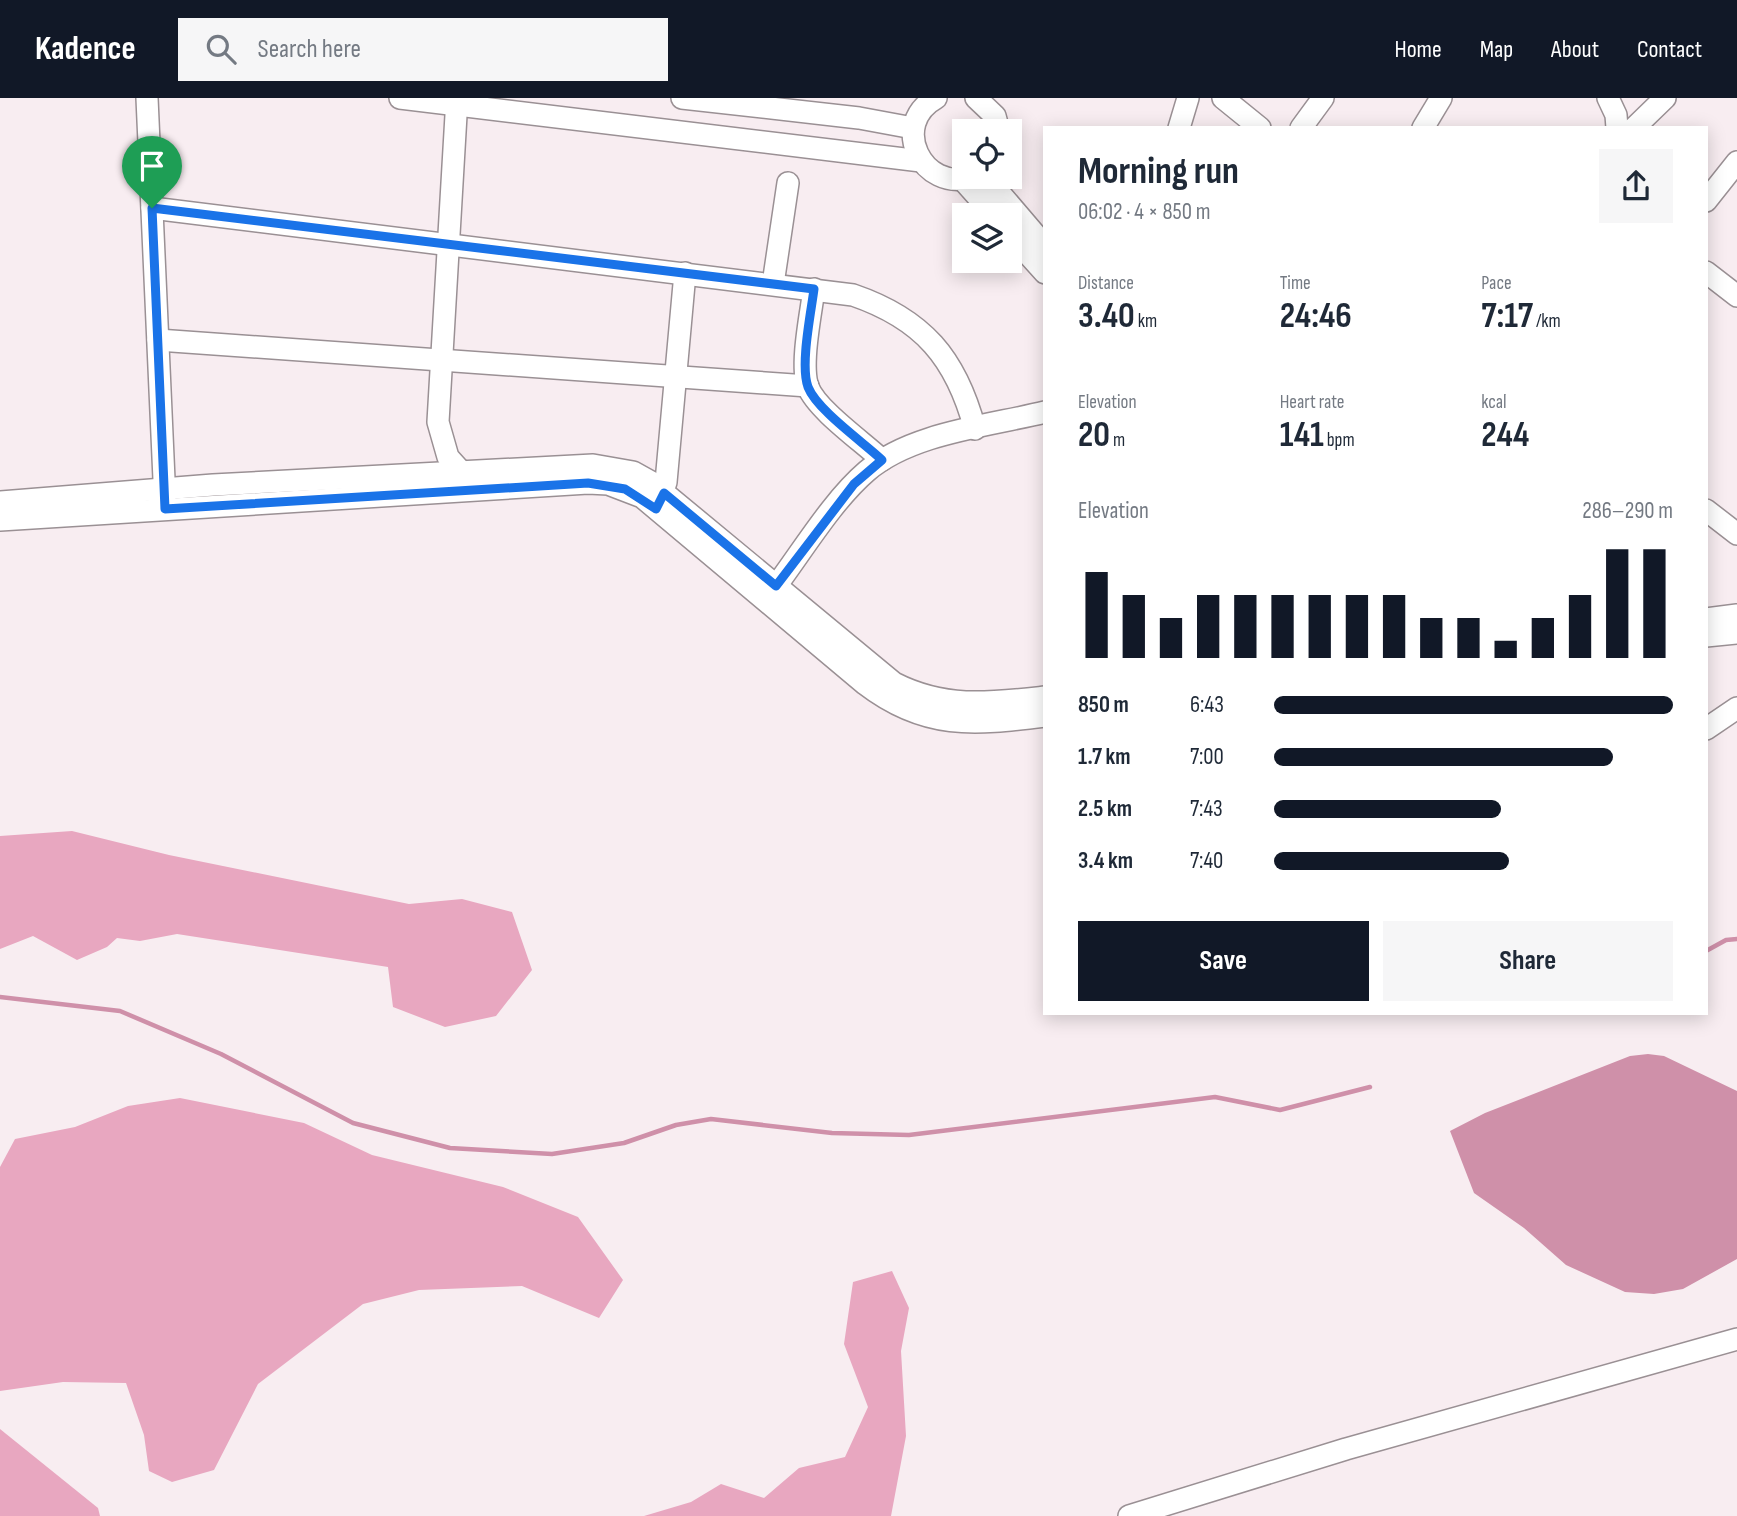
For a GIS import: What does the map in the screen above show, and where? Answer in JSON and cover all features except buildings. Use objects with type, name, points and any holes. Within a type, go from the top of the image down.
[{"type":"street","points":[[147,98],[165,499]]},
{"type":"street","points":[[400,98],[456,101],[921,161]]},
{"type":"street","points":[[682,98],[795,105],[913,128]]},
{"type":"street","points":[[936,98],[923,107],[913,128],[913,140],[921,161],[939,176],[952,177]]},
{"type":"street","points":[[976,98],[999,115]]},
{"type":"street","points":[[1180,126],[1188,98]]},
{"type":"street","points":[[1223,98],[1258,126]]},
{"type":"street","points":[[1302,126],[1323,98]]},
{"type":"street","points":[[1424,126],[1441,98]]},
{"type":"street","points":[[1608,98],[1616,115],[1617,126]]},
{"type":"street","points":[[1636,126],[1665,98]]},
{"type":"street","points":[[456,101],[438,422],[448,457],[478,488]]},
{"type":"street","points":[[1708,198],[1737,162]]},
{"type":"street","points":[[773,284],[788,183]]},
{"type":"street","points":[[996,189],[1043,244]]},
{"type":"street","points":[[152,208],[814,289],[873,302],[924,333],[957,377],[975,429]]},
{"type":"street","points":[[1022,247],[1043,271]]},
{"type":"street","points":[[660,501],[677,377],[685,273]]},
{"type":"street","points":[[1708,274],[1737,296]]},
{"type":"street","points":[[814,289],[806,368],[808,386],[818,402],[882,460]]},
{"type":"street","points":[[158,340],[808,386]]},
{"type":"street","points":[[776,586],[854,484],[882,460],[923,441],[1043,412]]},
{"type":"street","points":[[0,520],[165,499],[459,471],[614,466],[633,472],[660,501],[865,684],[899,706],[927,718],[957,723],[1043,716]]},
{"type":"street","points":[[0,502],[608,484],[660,501],[776,586],[877,671],[913,692],[943,701],[974,704],[1043,697]]},
{"type":"street","points":[[1708,512],[1737,534]]},
{"type":"street","points":[[1708,619],[1737,615]]},
{"type":"street","points":[[1708,636],[1737,633]]},
{"type":"street","points":[[1708,728],[1737,708]]},
{"type":"street","points":[[1129,1516],[1359,1445],[1737,1339]]},
{"type":"shaded area","points":[[72,831],[169,855],[409,904],[462,899],[512,912],[532,970],[496,1016],[445,1027],[393,1007],[388,967],[177,934],[140,941],[117,938],[107,947],[77,960],[33,936],[0,949],[0,836]]},
{"type":"shaded area","points":[[1630,1056],[1664,1056],[1737,1091],[1737,1259],[1683,1289],[1654,1294],[1625,1292],[1566,1265],[1524,1228],[1474,1193],[1450,1131],[1485,1113]]},
{"type":"shaded area","points":[[180,1098],[304,1123],[372,1155],[503,1187],[578,1217],[623,1280],[599,1318],[522,1286],[419,1290],[363,1304],[258,1384],[214,1470],[172,1482],[149,1471],[144,1435],[126,1383],[63,1382],[0,1391],[0,1167],[15,1139],[75,1127],[128,1106]]},
{"type":"shaded area","points":[[892,1271],[909,1308],[901,1351],[906,1436],[891,1516],[644,1516],[691,1502],[721,1484],[764,1498],[799,1468],[845,1457],[868,1407],[844,1344],[853,1282]]},
{"type":"shaded area","points":[[0,1429],[98,1508],[100,1516],[0,1516]]},
{"type":"waterway","points":[[1708,950],[1726,940],[1737,939]]},
{"type":"waterway","points":[[0,997],[120,1011],[221,1054],[353,1123],[450,1148],[552,1154],[624,1143],[676,1125],[711,1119],[832,1133],[909,1135],[1215,1097],[1280,1110],[1370,1087]]},
{"type":"route","points":[[152,208],[814,289],[806,368],[808,386],[818,402],[882,460],[854,484],[776,586],[664,493],[656,509],[642,497],[608,484],[478,488],[165,509],[152,208]]}]
